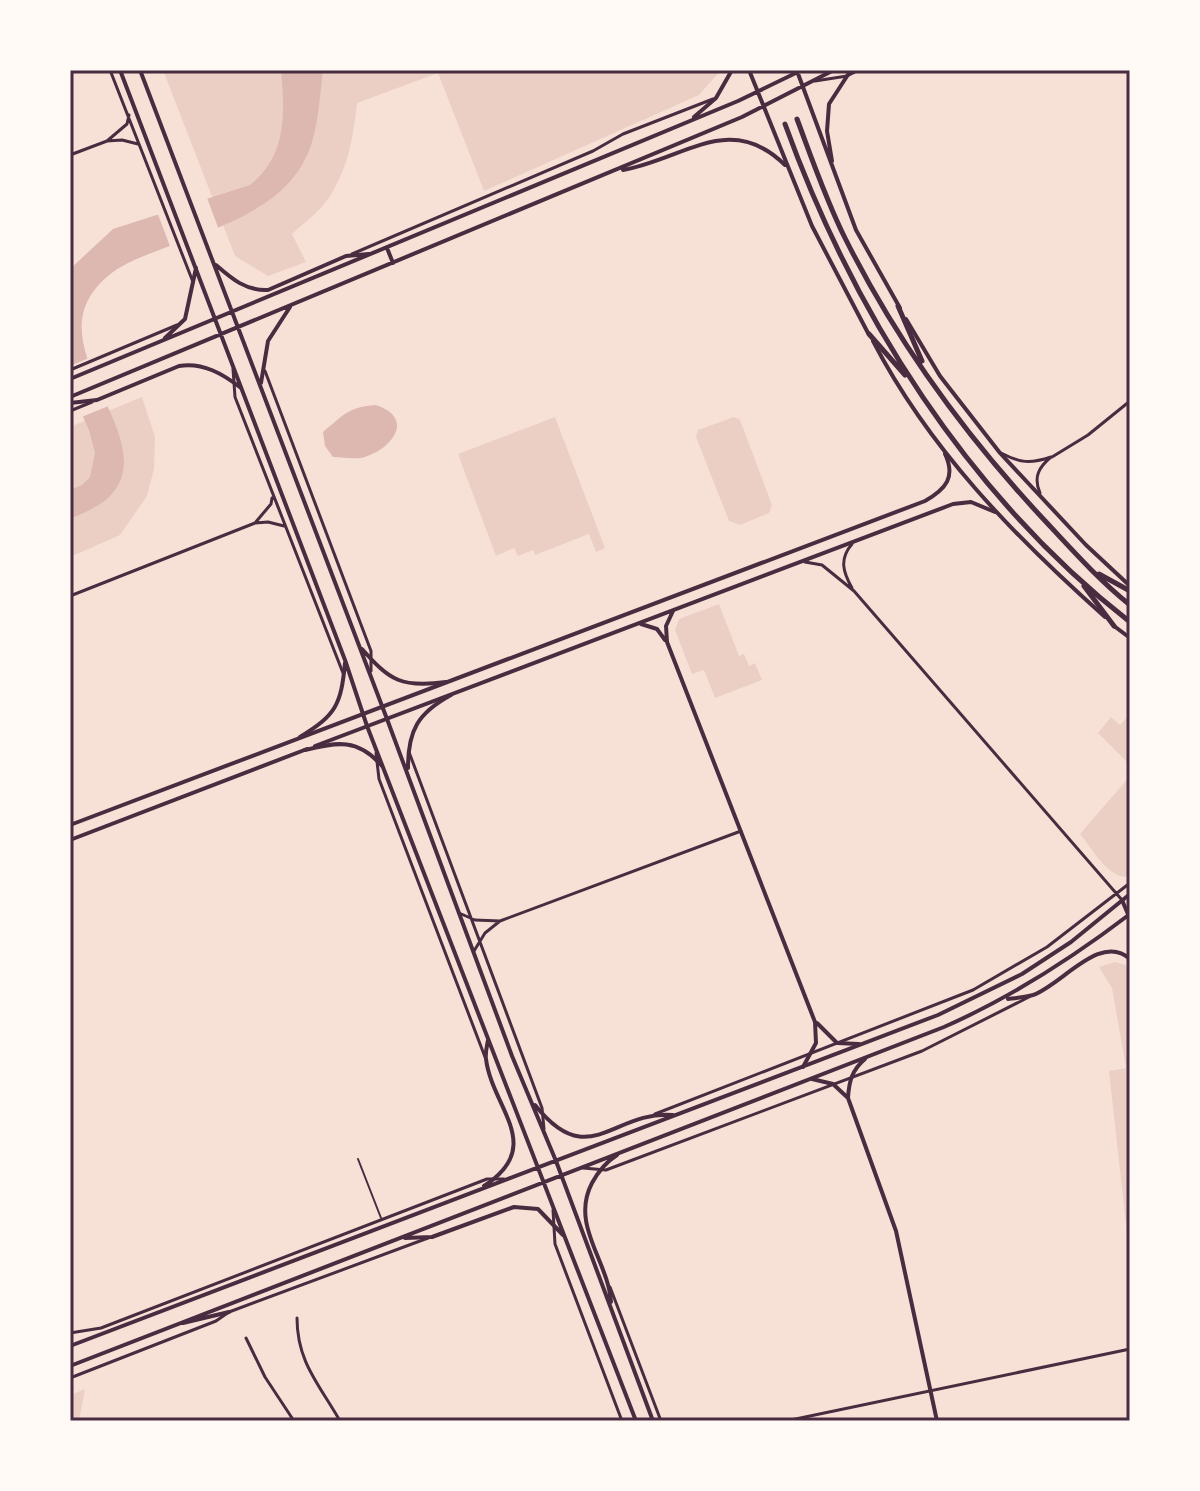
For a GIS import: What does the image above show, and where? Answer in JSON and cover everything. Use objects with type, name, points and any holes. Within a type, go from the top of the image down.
[{"type":"highway","points":[[797,119],[844,237],[928,377],[1015,489],[1090,569],[1130,605]]},
{"type":"highway","points":[[785,124],[832,242],[915,388]]},
{"type":"highway","points":[[898,306],[928,377]]},
{"type":"highway","points":[[869,334],[1014,513],[1076,576],[1130,622]]},
{"type":"highway","points":[[1090,569],[1130,588]]},
{"type":"highway","points":[[1076,576],[1114,626]]},
{"type":"main road","points":[[120,70],[233,361],[367,726],[636,1421]]},
{"type":"main road","points":[[140,70],[653,1421]]},
{"type":"main road","points":[[690,121],[716,98],[732,70]]},
{"type":"main road","points":[[749,70],[829,262],[891,376],[943,451],[996,513],[1070,587],[1130,638]]},
{"type":"main road","points":[[70,397],[612,172],[763,107],[834,70]]},
{"type":"main road","points":[[833,172],[827,116],[835,91],[851,70]]},
{"type":"main road","points":[[70,379],[690,121],[799,71],[856,230],[940,376],[999,452],[1130,588]]},
{"type":"main road","points":[[612,172],[648,165],[714,140],[731,138],[765,148],[788,168]]},
{"type":"main road","points":[[387,248],[393,263]]},
{"type":"main road","points":[[213,261],[239,284],[255,290],[268,290],[346,256],[375,253]]},
{"type":"main road","points":[[160,342],[185,319],[196,266]]},
{"type":"main road","points":[[261,385],[268,341],[292,304]]},
{"type":"main road","points":[[70,403],[97,400],[179,366],[192,364],[204,367],[243,390]]},
{"type":"main road","points":[[70,825],[925,501],[947,483],[950,469],[943,451]]},
{"type":"main road","points":[[925,501],[930,513]]},
{"type":"main road","points":[[70,840],[930,513],[964,502],[979,504],[996,513]]},
{"type":"main road","points":[[674,610],[666,626],[667,642],[815,1022],[817,1035],[812,1053],[803,1067]]},
{"type":"main road","points":[[635,625],[653,626],[667,642]]},
{"type":"main road","points":[[360,647],[387,674],[401,682],[424,685],[446,682]]},
{"type":"main road","points":[[300,737],[326,721],[335,710],[341,697],[345,660]]},
{"type":"main road","points":[[485,667],[490,680]]},
{"type":"main road","points":[[408,774],[414,728],[427,709],[451,695]]},
{"type":"main road","points":[[305,750],[345,743],[356,746],[377,760],[387,773]]},
{"type":"main road","points":[[70,1344],[966,1003],[1022,974],[1071,942],[1130,894]]},
{"type":"main road","points":[[1122,900],[1130,903]]},
{"type":"main road","points":[[70,1366],[944,1027],[1001,1000],[1080,953],[1129,916],[1122,900]]},
{"type":"main road","points":[[1001,1000],[1035,994],[1099,953],[1119,952],[1130,959]]},
{"type":"main road","points":[[815,1022],[829,1039],[837,1043],[864,1043]]},
{"type":"main road","points":[[477,1191],[495,1179],[509,1163],[515,1138],[485,1058],[488,1037]]},
{"type":"main road","points":[[868,1056],[850,1078],[848,1098],[896,1231],[937,1421]]},
{"type":"main road","points":[[809,1079],[833,1084],[848,1098]]},
{"type":"main road","points":[[530,1100],[543,1116],[564,1133],[592,1138],[655,1114],[676,1115]]},
{"type":"main road","points":[[612,1309],[610,1287],[585,1221],[583,1207],[590,1187],[601,1170],[609,1160],[626,1150]]},
{"type":"main road","points":[[398,1238],[432,1237],[514,1207],[538,1209],[554,1223],[567,1241]]},
{"type":"main road","points":[[173,1325],[229,1312]]},
{"type":"street","points":[[110,70],[193,283]]},
{"type":"street","points":[[815,81],[847,76],[859,70]]},
{"type":"street","points":[[346,256],[593,151],[623,134],[716,98]]},
{"type":"street","points":[[107,141],[127,124],[129,115]]},
{"type":"street","points":[[70,155],[107,141],[122,140],[140,145]]},
{"type":"street","points":[[70,370],[180,324]]},
{"type":"street","points":[[233,361],[235,397],[344,676]]},
{"type":"street","points":[[262,365],[371,651],[371,675]]},
{"type":"street","points":[[70,411],[97,400]]},
{"type":"street","points":[[999,452],[1019,462],[1029,463],[1051,457],[1088,435],[1130,401]]},
{"type":"street","points":[[1043,500],[1036,483],[1037,473],[1051,457]]},
{"type":"street","points":[[255,523],[271,504],[272,494]]},
{"type":"street","points":[[70,596],[255,523],[268,522],[286,527]]},
{"type":"street","points":[[854,542],[843,562],[846,578],[854,591],[1122,900]]},
{"type":"street","points":[[801,562],[822,565],[854,591]]},
{"type":"street","points":[[375,745],[379,779],[485,1058]]},
{"type":"street","points":[[409,752],[542,1108],[544,1132]]},
{"type":"street","points":[[459,913],[471,919],[500,921],[741,831]]},
{"type":"street","points":[[655,1114],[916,1013],[985,983],[1047,947],[1130,883]]},
{"type":"street","points":[[474,953],[480,941],[500,921]]},
{"type":"street","points":[[579,1168],[606,1170],[850,1078],[961,1034],[1035,994]]},
{"type":"street","points":[[358,1159],[382,1219]]},
{"type":"street","points":[[70,1333],[101,1328],[487,1179],[508,1179]]},
{"type":"street","points":[[553,1203],[555,1244],[622,1421]]},
{"type":"street","points":[[70,1378],[216,1321],[229,1312],[432,1237]]},
{"type":"street","points":[[610,1287],[661,1421]]},
{"type":"street","points":[[297,1318],[300,1349],[307,1367],[340,1421]]},
{"type":"street","points":[[246,1338],[273,1393],[294,1421]]},
{"type":"street","points":[[786,1421],[1130,1349]]},
{"type":"shaded area","points":[[163,70],[721,70],[699,95],[484,191],[438,73],[357,103],[348,153],[335,188],[320,208],[292,234],[306,262],[268,276],[235,256]]},
{"type":"shaded area","points":[[281,70],[323,70],[312,142],[302,166],[287,185],[247,214],[127,264],[111,273],[91,295],[82,320],[84,347],[117,428],[123,453],[122,477],[107,499],[70,519],[70,490],[90,477],[95,453],[89,430],[70,388],[70,269],[113,229],[250,185],[271,161],[281,133]]},
{"type":"shaded area","points":[[142,397],[155,437],[154,469],[147,496],[120,535],[70,557],[70,427]]},
{"type":"shaded area","points":[[376,405],[395,417],[396,432],[391,440],[365,457],[333,457],[325,446],[323,432],[352,410]]},
{"type":"shaded area","points":[[555,417],[605,548],[596,552],[589,534],[535,555],[533,550],[518,556],[514,548],[496,556],[458,454]]},
{"type":"shaded area","points":[[734,417],[740,420],[772,505],[769,513],[740,525],[729,521],[696,437],[698,430]]},
{"type":"shaded area","points":[[719,604],[739,656],[744,654],[749,666],[755,663],[762,680],[715,698],[704,670],[692,674],[675,630],[679,619]]},
{"type":"shaded area","points":[[1130,714],[1130,765],[1098,733],[1111,717],[1120,725]]},
{"type":"shaded area","points":[[1130,776],[1130,877],[1108,868],[1080,834]]},
{"type":"shaded area","points":[[1115,962],[1126,965],[1130,982],[1130,1261],[1109,1071],[1126,1068],[1112,988],[1099,967]]},
{"type":"shaded area","points":[[85,1389],[79,1421],[70,1421],[70,1395]]},
{"type":"pier","points":[[206,195],[219,230],[171,249],[156,209]]},
{"type":"pier","points":[[91,357],[111,405],[79,418],[70,397],[70,366]]}]
